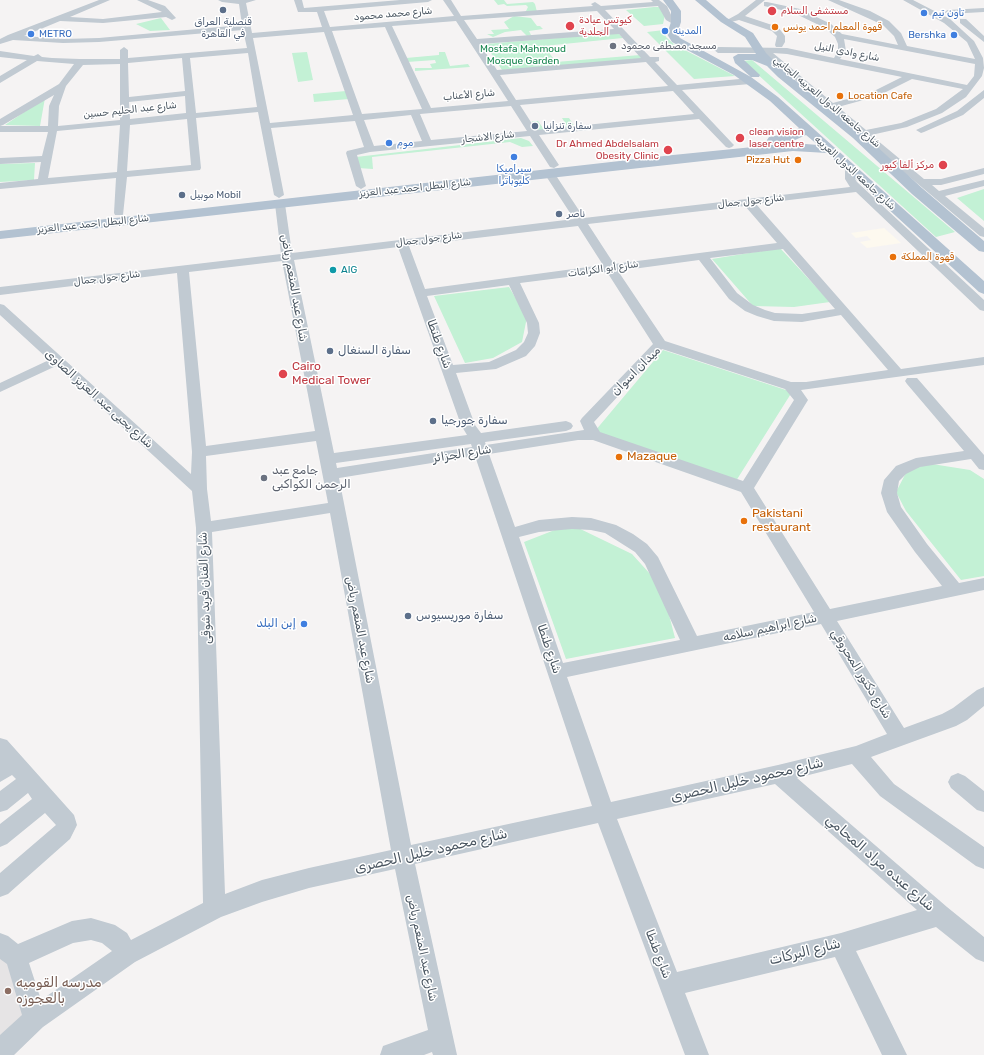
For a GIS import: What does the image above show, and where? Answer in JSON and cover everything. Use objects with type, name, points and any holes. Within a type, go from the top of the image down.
[{"type":"main road","points":[[700,0],[724,20],[746,28],[759,51],[771,64],[866,139],[913,186],[956,223],[978,255],[967,262],[984,289]]},
{"type":"main road","name":"شارع جامعه الدول العربيه","points":[[661,1],[676,11],[676,22],[673,37],[688,47],[724,64],[768,94],[984,289]]},
{"type":"main road","points":[[688,47],[718,50],[742,45],[750,39],[746,28]]},
{"type":"main road","points":[[768,94],[762,81],[737,59],[740,56],[750,56],[771,64]]},
{"type":"main road","name":"شارع البطل احمد عبد العزيز","points":[[0,235],[280,199],[789,143],[805,127]]},
{"type":"main road","name":"شارع البطل احمد عبد العزيز","points":[[0,225],[280,199],[361,186],[551,169],[729,145],[789,143],[830,150]]},
{"type":"main road","points":[[927,238],[936,242],[953,242],[959,235],[956,223]]},
{"type":"street","points":[[0,42],[106,0]]},
{"type":"street","points":[[141,0],[162,8],[169,14],[181,33]]},
{"type":"street","points":[[222,0],[242,2],[252,0]]},
{"type":"street","points":[[298,0],[301,10],[428,0]]},
{"type":"street","points":[[447,0],[533,132],[551,169],[580,221],[660,344]]},
{"type":"street","points":[[866,139],[939,111],[956,101],[971,87],[978,76],[980,62],[976,46],[944,19],[907,0]]},
{"type":"street","points":[[921,0],[960,19],[984,40],[976,46]]},
{"type":"street","name":"شارع محمد محمود","points":[[12,37],[63,41],[181,33],[327,30],[601,5],[661,1]]},
{"type":"street","points":[[746,28],[766,1],[813,13],[836,25],[843,37],[842,50],[838,57]]},
{"type":"street","points":[[830,1],[856,8],[886,23],[898,35],[904,48]]},
{"type":"street","name":"شارع عبد المنعم رياض","points":[[242,2],[280,199],[287,256],[323,435],[403,857],[443,1046]]},
{"type":"street","points":[[601,5],[620,31],[729,145]]},
{"type":"street","points":[[601,5],[660,59],[695,96]]},
{"type":"street","points":[[319,9],[370,149]]},
{"type":"street","points":[[948,12],[984,10]]},
{"type":"street","points":[[965,12],[973,15]]},
{"type":"street","points":[[58,18],[103,21],[169,14]]},
{"type":"street","points":[[960,19],[973,15],[984,14]]},
{"type":"street","points":[[746,28],[764,24],[779,32],[782,39],[779,45]]},
{"type":"street","points":[[388,25],[427,110]]},
{"type":"street","name":"شارع وادى النيل","points":[[746,28],[788,49],[911,76],[971,87]]},
{"type":"street","points":[[474,42],[620,31]]},
{"type":"street","points":[[843,37],[980,62]]},
{"type":"street","points":[[119,213],[125,122],[123,61],[124,38]]},
{"type":"street","points":[[0,80],[63,41]]},
{"type":"street","name":"شارع وادى النيل","points":[[718,50],[759,51],[788,49],[838,57],[971,87]]},
{"type":"street","points":[[0,54],[35,59],[80,62],[123,61],[251,50]]},
{"type":"street","name":"شارع جامعه الدول العربيه الجانبي","points":[[759,51],[773,56],[827,107]]},
{"type":"street","points":[[0,186],[196,168],[186,55]]},
{"type":"street","points":[[494,73],[660,59]]},
{"type":"street","points":[[42,183],[53,129],[54,106],[62,86],[80,62]]},
{"type":"street","points":[[827,107],[875,94],[911,76]]},
{"type":"street","points":[[686,85],[748,79]]},
{"type":"street","name":"شارع الأعناب","points":[[266,126],[686,85]]},
{"type":"street","points":[[0,123],[62,86]]},
{"type":"street","points":[[124,100],[190,93]]},
{"type":"street","points":[[895,127],[901,132],[910,134],[954,116],[970,106],[984,93]]},
{"type":"street","name":"شارع عبد الحليم حسين","points":[[0,129],[53,129],[263,108]]},
{"type":"street","points":[[414,112],[428,144]]},
{"type":"street","name":"شارع الاشجار","points":[[361,186],[351,153],[370,149],[702,116]]},
{"type":"street","points":[[866,139],[887,140]]},
{"type":"street","name":"شارع جامعه الدول العربيه الجانبي","points":[[866,139],[922,182],[984,234]]},
{"type":"street","points":[[0,161],[47,159]]},
{"type":"street","points":[[850,169],[850,179],[858,189],[984,307]]},
{"type":"street","points":[[922,182],[945,181],[984,171]]},
{"type":"street","points":[[937,195],[984,183]]},
{"type":"street","name":"شارع جول جمال","points":[[0,291],[858,189]]},
{"type":"street","points":[[747,201],[898,373]]},
{"type":"street","name":"شارع طنطا","points":[[402,243],[468,425],[479,445],[604,812],[697,1055]]},
{"type":"street","name":"شارع أبو الكرامات","points":[[420,293],[786,245]]},
{"type":"street","points":[[702,256],[732,296],[749,308],[761,313],[774,317],[802,318],[844,311]]},
{"type":"street","name":"شارع الفنان فريد شوقى","points":[[183,269],[199,452],[199,489],[204,528],[214,909]]},
{"type":"street","points":[[448,370],[491,366],[521,353],[530,344],[534,333],[533,323],[513,281]]},
{"type":"street","name":"شارع يحيى عبد العزيز الصاوى","points":[[0,308],[199,489]]},
{"type":"street","name":"ميدان اسوان","points":[[590,428],[660,344],[790,386]]},
{"type":"street","points":[[0,388],[57,361]]},
{"type":"street","points":[[790,386],[806,386],[984,361]]},
{"type":"street","points":[[590,428],[746,488],[801,400],[814,395],[984,372]]},
{"type":"street","points":[[912,382],[979,459]]},
{"type":"street","points":[[790,386],[801,400]]},
{"type":"street","name":"شارع الجزائر","points":[[329,467],[479,445],[578,435],[590,428]]},
{"type":"street","points":[[199,452],[323,435]]},
{"type":"street","points":[[955,590],[893,508],[889,493],[892,480],[901,470],[916,463],[935,458],[979,459]]},
{"type":"street","name":"شارع دكتور المحروقي","points":[[746,488],[900,738]]},
{"type":"street","points":[[204,528],[337,508]]},
{"type":"street","points":[[510,534],[538,526],[572,523],[591,524],[610,530],[627,538],[641,548],[652,561],[676,609],[691,644]]},
{"type":"street","name":"شارع ابراهيم سلامه","points":[[557,672],[984,584]]},
{"type":"street","name":"شارع محمود خليل الحصرى","points":[[0,1051],[35,1019],[81,985],[127,954],[214,909],[282,885],[778,774],[856,754],[949,720],[960,714],[984,695]]},
{"type":"street","points":[[0,746],[7,767],[29,780],[67,822],[63,832],[0,887]]},
{"type":"street","points":[[856,754],[887,790],[982,854]]},
{"type":"street","name":"شارع عبده مراد المحامي","points":[[778,774],[939,915],[984,950]]},
{"type":"street","points":[[2,798],[29,780]]},
{"type":"street","points":[[958,782],[984,803]]},
{"type":"street","points":[[0,837],[46,800]]},
{"type":"street","name":"شارع البركات","points":[[670,985],[841,944],[939,915]]},
{"type":"street","points":[[35,1019],[8,951],[72,932],[91,929],[107,933],[119,942],[127,954]]},
{"type":"street","points":[[841,944],[895,1055]]},
{"type":"street","points":[[392,1055],[443,1046]]},
{"type":"shaded area","points":[[884,228],[901,243],[867,248],[860,242],[871,240],[867,236],[856,238],[851,233]]},
{"type":"shaded area","name":"مدرسه القوميه بالعجوزه","points":[[0,955],[8,963],[25,1020],[0,1044]]},
{"type":"green space","points":[[494,0],[504,0],[507,4],[533,2],[537,12],[525,13],[528,7],[526,5],[498,5]]},
{"type":"green space","points":[[659,7],[665,15],[663,24],[644,26],[626,10]]},
{"type":"green space","points":[[514,16],[531,18],[537,26],[540,26],[543,29],[529,31],[531,35],[527,36],[521,30],[505,32],[493,37],[487,34],[494,34],[491,30],[509,29],[504,22]]},
{"type":"green space","points":[[161,18],[170,30],[150,31],[136,24]]},
{"type":"green space","points":[[664,30],[666,37],[675,45],[735,76],[694,79],[647,32]]},
{"type":"green space","name":"Mostafa Mahmoud Mosque Garden","points":[[618,33],[623,38],[544,46],[556,62],[640,55],[644,59],[502,70],[485,44]]},
{"type":"green space","points":[[307,52],[313,80],[298,82],[292,53]]},
{"type":"green space","points":[[439,52],[445,52],[450,66],[468,64],[470,67],[415,71],[415,68],[432,68],[430,64],[436,63],[435,60],[407,62],[406,58],[439,55]]},
{"type":"green space","points":[[752,60],[955,232],[936,237],[743,61]]},
{"type":"green space","points":[[346,91],[349,99],[314,102],[313,94]]},
{"type":"green space","points":[[45,98],[40,126],[5,125]]},
{"type":"green space","points":[[562,118],[569,118],[575,127],[538,131],[532,121],[538,121],[543,128],[567,126]]},
{"type":"green space","points":[[521,138],[529,141],[533,146],[522,147],[510,142],[372,157],[373,169],[358,168],[356,157]]},
{"type":"green space","points":[[35,163],[34,180],[0,182],[0,164]]},
{"type":"green space","points":[[984,189],[984,221],[957,198]]},
{"type":"green space","points":[[780,248],[830,302],[794,307],[753,306],[712,259]]},
{"type":"green space","points":[[509,287],[527,317],[522,342],[493,358],[465,363],[434,296]]},
{"type":"green space","points":[[663,350],[792,392],[736,481],[595,431]]},
{"type":"green space","points":[[932,464],[970,470],[984,479],[984,576],[961,580],[906,511],[896,492],[908,469]]},
{"type":"green space","points":[[570,524],[632,554],[651,575],[667,607],[675,638],[566,659],[524,542]]},
{"type":"place","name":"قنصلية العراق في القاهرة","points":[[223,10]]},
{"type":"place","name":"مستشفى السلام","points":[[772,11]]},
{"type":"place","name":"تاون تيم","points":[[924,13]]},
{"type":"place","name":"كيوتس عيادة الجلدية","points":[[570,26]]},
{"type":"place","name":"قهوة المعلم احمد يونس","points":[[775,27]]},
{"type":"place","name":"المدينه","points":[[665,31]]},
{"type":"place","name":"METRO","points":[[31,34]]},
{"type":"place","name":"Bershka","points":[[954,35]]},
{"type":"place","name":"مسجد مصطفى محمود","points":[[613,46]]},
{"type":"place","name":"Location Cafe","points":[[840,96]]},
{"type":"place","name":"سفارة تنزانيا","points":[[535,126]]},
{"type":"place","name":"clean vision laser centre","points":[[740,138]]},
{"type":"place","name":"موم","points":[[389,143]]},
{"type":"place","name":"Dr Ahmed Abdelsalam Obesity Clinic","points":[[668,150]]},
{"type":"place","name":"سيراميكا كليوباترا","points":[[514,157]]},
{"type":"place","name":"Pizza Hut","points":[[798,160]]},
{"type":"place","name":"مركز ألفا كيور","points":[[943,165]]},
{"type":"place","name":"موبيل Mobil","points":[[182,195]]},
{"type":"place","name":"ناصر","points":[[559,214]]},
{"type":"place","name":"قهوة المملكة","points":[[893,257]]},
{"type":"place","name":"AIG","points":[[333,270]]},
{"type":"place","name":"سفارة السنغال","points":[[330,351]]},
{"type":"place","name":"Cairo Medical Tower","points":[[283,374]]},
{"type":"place","name":"سفارة جورجيا","points":[[433,421]]},
{"type":"place","name":"Mazaque","points":[[619,457]]},
{"type":"place","name":"جامع عبد الرحمن الكواكبى","points":[[264,478]]},
{"type":"place","name":"Pakistani restaurant","points":[[744,521]]},
{"type":"place","name":"سفارة موريسيوس","points":[[408,616]]},
{"type":"place","name":"إبن البلد","points":[[304,624]]},
{"type":"place","name":"مدرسه القوميه بالعجوزه","points":[[8,991]]}]
